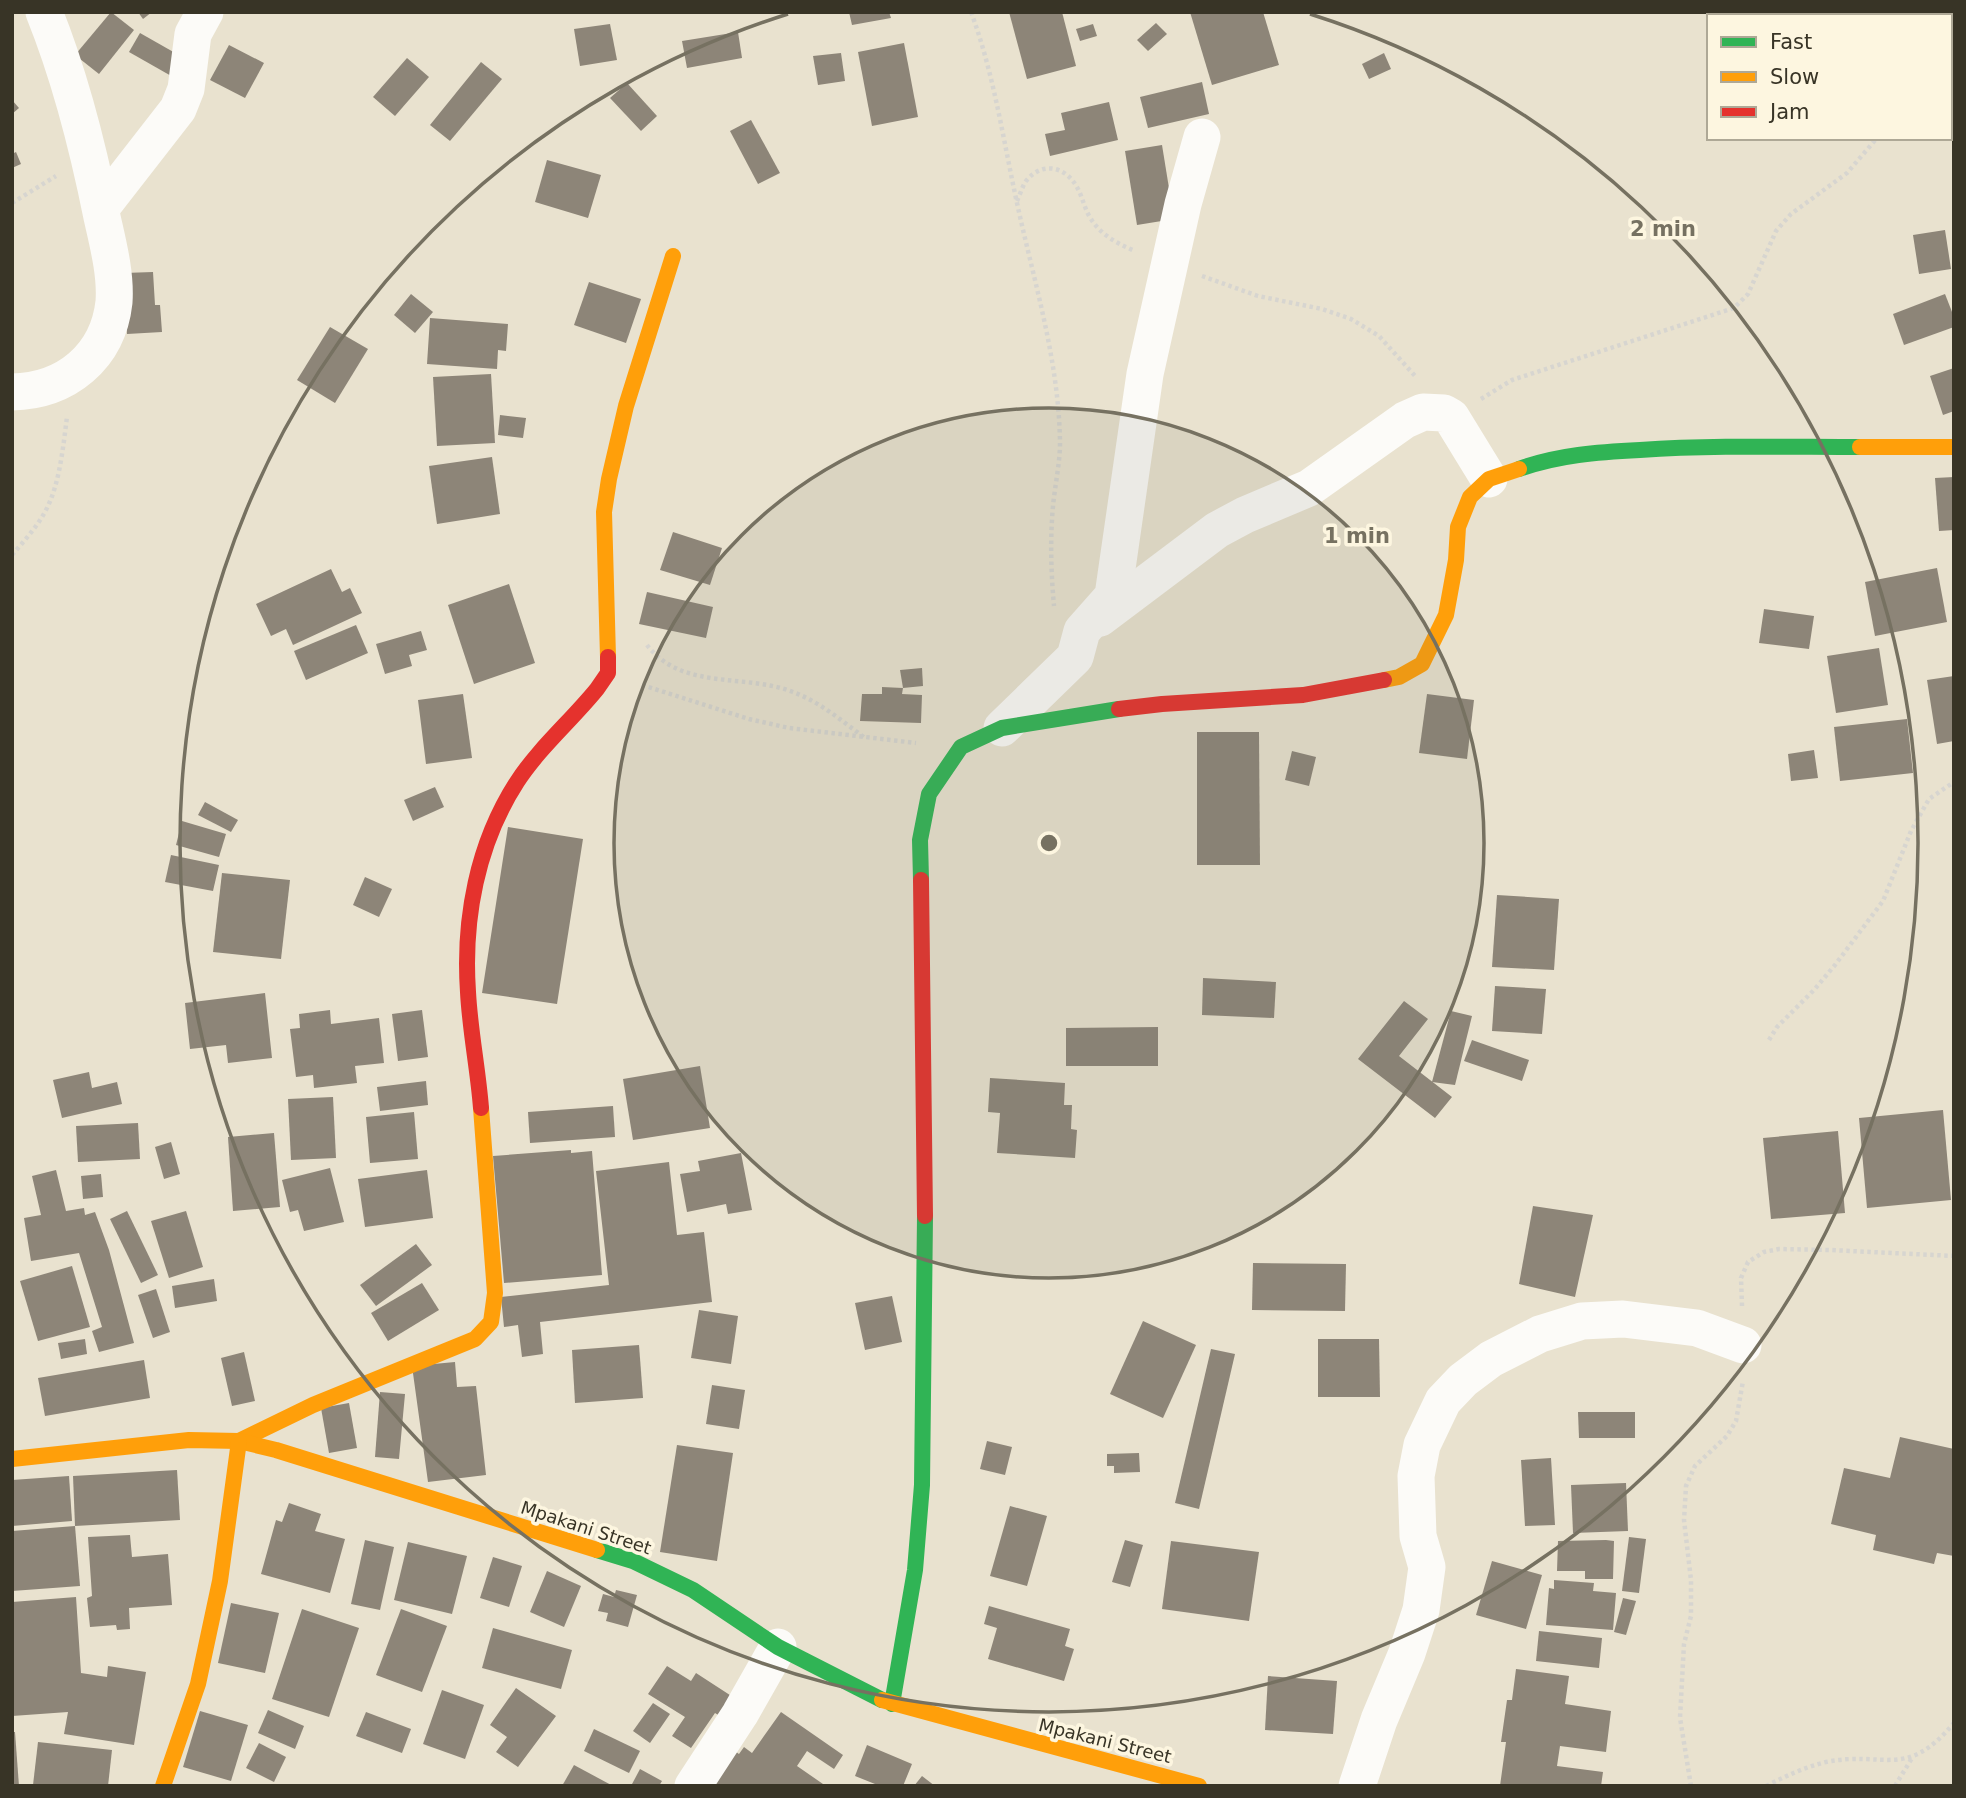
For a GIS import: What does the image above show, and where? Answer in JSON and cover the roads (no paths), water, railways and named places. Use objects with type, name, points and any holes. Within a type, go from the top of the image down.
[{"type":"street","points":[[12,392],[47,386],[74,375],[95,355],[107,331],[114,301],[111,260],[91,158],[70,82],[44,12]]},
{"type":"street","points":[[100,208],[178,109],[186,89],[193,34],[205,12]]},
{"type":"street","points":[[1069,623],[1113,596],[1145,374],[1202,137]]},
{"type":"street","points":[[163,1786],[198,1684],[220,1581],[239,1441],[313,1405],[475,1339],[491,1322],[495,1293],[480,1097],[467,976],[474,882],[487,839],[510,793],[544,748],[596,692],[608,673],[604,512],[609,479],[626,406],[673,256]]},
{"type":"street","points":[[1069,623],[1217,530],[1245,515],[1310,488],[1405,420],[1423,412],[1448,415],[1489,479]]},
{"type":"street","points":[[892,1704],[915,1570],[922,1485],[926,1152],[920,840],[929,794],[961,747],[1002,728],[1082,714],[1162,704],[1303,695],[1399,677],[1422,664],[1446,615],[1456,560],[1458,527],[1470,497],[1489,479],[1546,459],[1682,446],[1954,447]]},
{"type":"street","points":[[1002,728],[1076,657],[1069,623]]},
{"type":"street","points":[[1357,1786],[1378,1720],[1407,1653],[1421,1610],[1427,1567],[1418,1536],[1416,1476],[1422,1445],[1443,1401],[1463,1380],[1491,1359],[1540,1334],[1583,1321],[1623,1319],[1697,1328],[1743,1345]]},
{"type":"street","name":"Mpakani Street","points":[[12,1458],[168,1441],[239,1441],[633,1561],[693,1590],[778,1647],[850,1686],[892,1704],[1199,1786]]},
{"type":"street","points":[[693,1786],[740,1714],[778,1647]]}]
